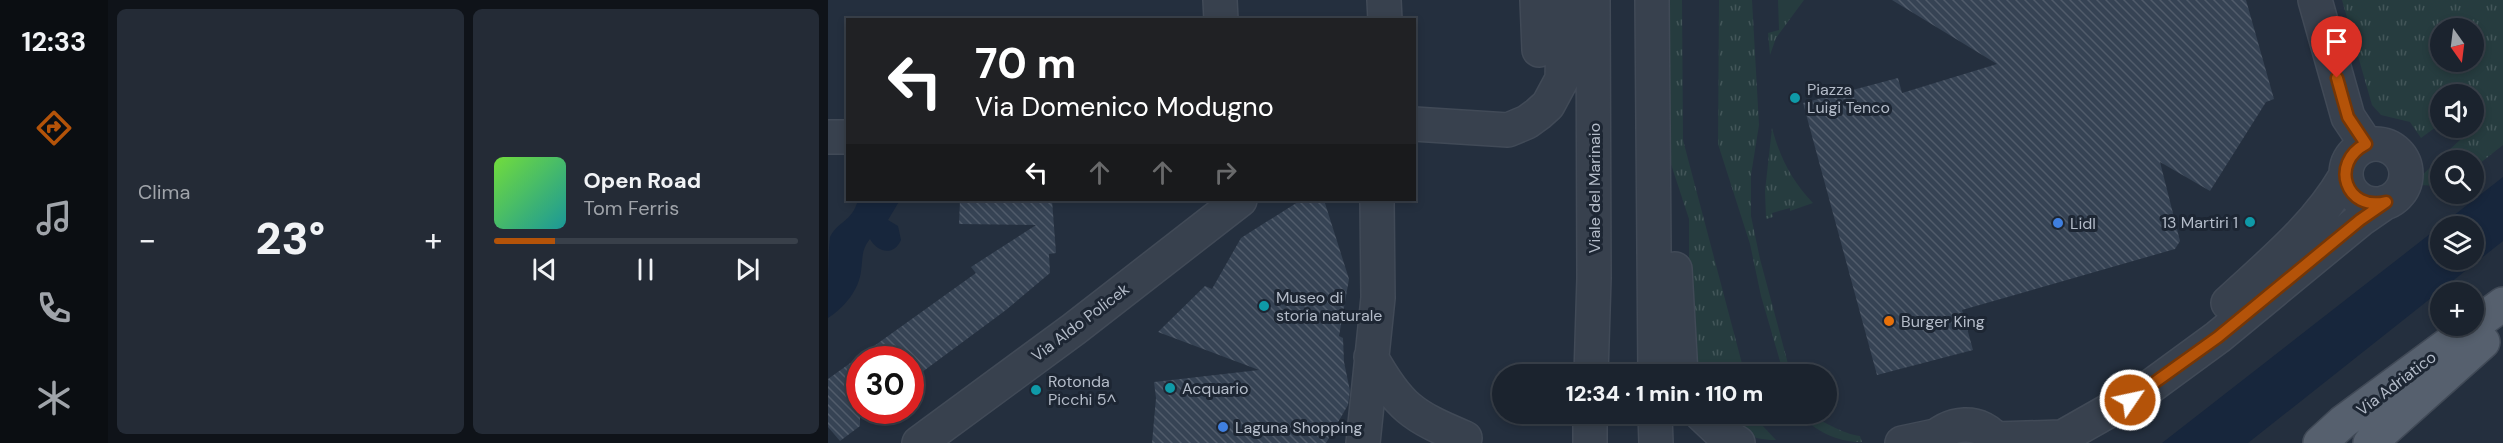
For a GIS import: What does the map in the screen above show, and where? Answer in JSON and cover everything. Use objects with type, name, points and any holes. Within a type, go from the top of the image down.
[{"type":"main road","name":"Via Adriatico","points":[[2314,443],[2332,433],[2503,304]]},
{"type":"main road","points":[[2370,443],[2503,325]]},
{"type":"street","points":[[1220,0],[1221,18]]},
{"type":"street","points":[[1384,0],[1385,18]]},
{"type":"street","points":[[1537,0],[1539,50]]},
{"type":"street","points":[[1423,128],[1508,130],[1527,122],[1548,105],[1562,79],[1564,0]]},
{"type":"street","name":"Viale del Marinaio","points":[[1591,364],[1594,278],[1593,0]]},
{"type":"street","points":[[1652,0],[1655,364]]},
{"type":"street","points":[[2315,0],[2348,117],[2366,144]]},
{"type":"street","points":[[828,137],[846,137]]},
{"type":"street","points":[[1902,443],[1933,440],[1949,426],[1972,425],[1985,430],[1997,441],[2056,440],[2147,389],[2218,337],[2360,220],[2402,189],[2406,179],[2403,159],[2387,145],[2366,144],[2357,149],[2350,157],[2345,177],[2317,218],[2206,324],[2162,369],[2147,389]]},
{"type":"street","points":[[2345,177],[2352,194],[2360,200],[2377,205],[2386,202]]},
{"type":"street","points":[[1654,196],[1675,257],[1680,364]]},
{"type":"street","points":[[1355,201],[1363,209],[1377,239]]},
{"type":"street","points":[[1363,443],[1378,298],[1377,201]]},
{"type":"street","name":"Via Aldo Policek","points":[[919,443],[1074,328],[1231,203]]},
{"type":"street","points":[[1371,357],[1388,388],[1410,411],[1474,440]]},
{"type":"street","points":[[1590,424],[1590,443]]},
{"type":"street","points":[[1655,424],[1656,443]]},
{"type":"street","points":[[1712,424],[1738,443]]},
{"type":"street","points":[[1413,443],[1426,437],[1474,440]]},
{"type":"green space","points":[[1667,0],[1682,0],[1683,140],[1742,364],[1691,364],[1689,219],[1667,152]]},
{"type":"green space","points":[[1719,0],[1752,0],[1759,125],[1751,175],[1751,216],[1788,364],[1781,364],[1761,296],[1750,244],[1718,144]]},
{"type":"green space","points":[[1778,0],[1804,0],[1776,38],[1770,55],[1768,33],[1779,30]]},
{"type":"green space","points":[[2342,0],[2503,0],[2503,145],[2484,160],[2484,150],[2449,150],[2460,138],[2484,138],[2484,84],[2430,84],[2430,131],[2421,138],[2410,122],[2381,115],[2372,105]]},
{"type":"green space","points":[[1772,128],[1788,168],[1813,203],[1790,211],[1790,208],[1772,213],[1773,217],[1766,219],[1765,191]]},
{"type":"green space","points":[[2430,168],[2430,186],[2420,185],[2420,177]]},
{"type":"green space","points":[[1731,424],[1761,424],[1776,440],[1751,436]]},
{"type":"green space","points":[[1810,424],[1828,424],[1860,436],[1862,442],[1836,438]]},
{"type":"water","points":[[2503,177],[2503,241],[2484,256],[2484,216],[2453,216],[2468,204],[2484,204],[2484,192]]},
{"type":"water","points":[[858,201],[899,201],[888,220],[898,226],[901,240],[894,249],[886,251],[873,244],[870,239],[864,251],[860,278],[854,292],[840,309],[828,318],[830,237]]},
{"type":"water","points":[[2430,234],[2430,270],[2466,270],[2451,282],[2430,282],[2430,299],[2248,443],[2162,443]]},
{"type":"building","points":[[1892,0],[2246,0],[2274,99],[2266,102],[2210,191],[2160,162],[2180,241],[2175,249],[1962,310],[1973,350],[1877,375],[1803,103],[1898,78],[1902,93],[1997,64]]},
{"type":"building","points":[[960,201],[1052,201],[1056,253],[1049,254],[1050,273],[1006,310],[924,371],[924,346],[874,346],[976,273],[971,267],[1036,225],[959,224]]},
{"type":"building","name":"Museo di storia naturale","points":[[1299,201],[1324,201],[1349,279],[1339,336],[1343,338],[1344,362],[1350,391],[1348,405],[1326,443],[1152,443],[1156,398],[1154,382],[1259,370],[1158,332],[1205,286],[1212,289],[1241,238]]},
{"type":"building","points":[[846,366],[846,424],[860,424],[840,441],[828,427],[828,379]]},
{"type":"place","name":"Piazza Luigi Tenco","points":[[1795,98]]},
{"type":"place","name":"13 Martiri 1","points":[[2250,222]]},
{"type":"place","name":"Lidl","points":[[2058,223]]},
{"type":"place","name":"Museo di storia naturale","points":[[1264,306]]},
{"type":"place","name":"Burger King","points":[[1889,321]]},
{"type":"place","name":"Acquario","points":[[1170,388]]},
{"type":"place","name":"Rotonda Picchi 5^","points":[[1036,390]]},
{"type":"place","name":"Laguna Shopping","points":[[1223,427]]},
{"type":"route","points":[[2130,400],[2218,337],[2360,220],[2386,202],[2377,205],[2360,200],[2352,194],[2348,186],[2345,177],[2350,157],[2366,144],[2348,117],[2337,78]]}]
